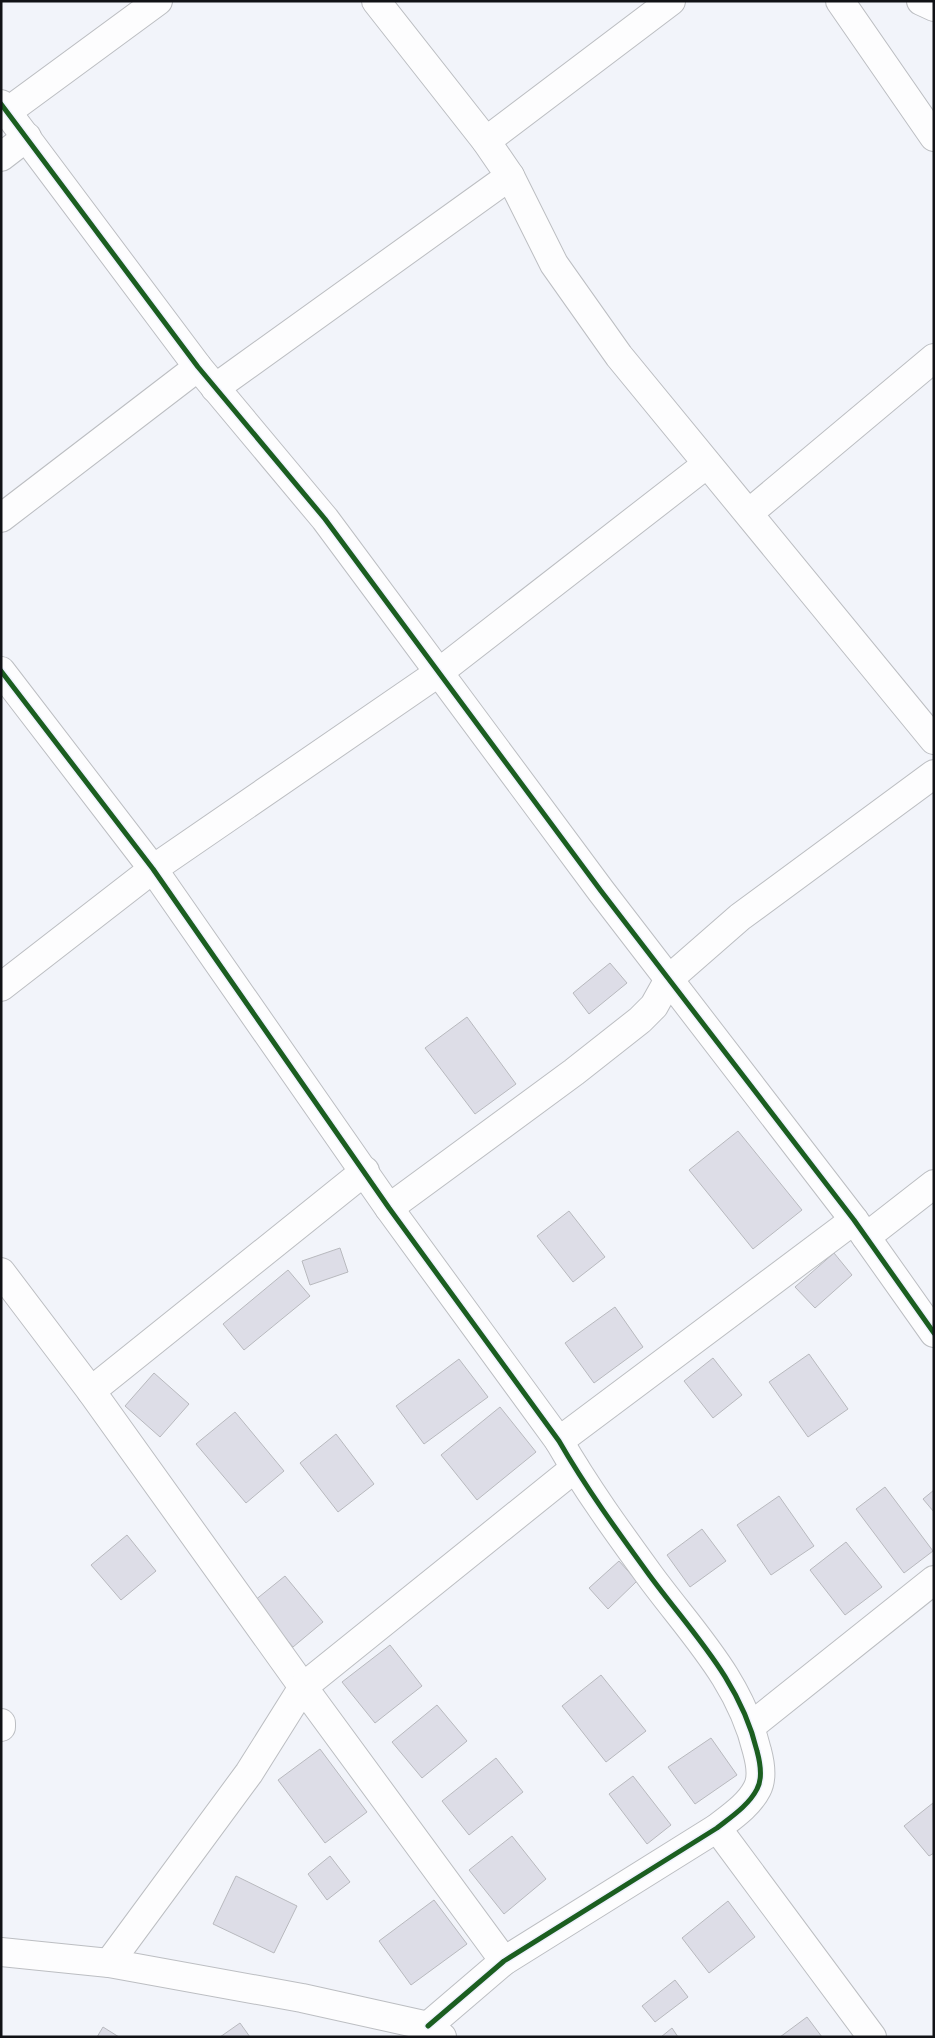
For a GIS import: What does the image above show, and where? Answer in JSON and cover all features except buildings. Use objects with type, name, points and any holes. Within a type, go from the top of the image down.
[{"type":"street","points":[[158,1],[4,108],[198,367],[325,519],[601,891],[860,1229],[934,1333]]},
{"type":"street","points":[[376,1],[486,141],[510,176],[554,264],[619,356],[707,464],[750,513],[934,740]]},
{"type":"street","points":[[486,141],[671,1]]},
{"type":"street","points":[[840,1],[934,137]]},
{"type":"street","points":[[921,1],[934,7]]},
{"type":"street","points":[[1,157],[27,138]]},
{"type":"street","points":[[215,388],[510,176]]},
{"type":"street","points":[[750,513],[934,358]]},
{"type":"street","points":[[1,518],[198,367]]},
{"type":"street","points":[[1,987],[153,869],[438,673],[707,464]]},
{"type":"street","points":[[1,671],[153,869],[389,1208],[559,1441],[574,1468],[650,1577],[718,1663],[751,1726],[761,1765],[758,1788],[740,1810],[717,1828],[504,1961],[435,2031],[302,1998],[109,1963],[1,1952]]},
{"type":"street","points":[[389,1208],[574,1072],[640,1020],[654,1006],[669,979],[740,917],[934,774]]},
{"type":"street","points":[[91,1390],[365,1171]]},
{"type":"street","points":[[559,1441],[860,1229],[934,1184]]},
{"type":"street","points":[[1,1272],[91,1390],[303,1687],[504,1961]]},
{"type":"street","points":[[109,1963],[249,1773],[303,1687],[574,1468]]},
{"type":"street","points":[[751,1726],[934,1580]]},
{"type":"street","points":[[717,1828],[872,2037]]},
{"type":"cycle path","points":[[1,104],[198,367],[325,519],[601,891],[854,1220],[934,1333]]},
{"type":"cycle path","points":[[1,671],[153,869],[389,1208],[559,1441],[614,1526],[713,1658],[727,1679],[749,1725],[758,1755],[760,1775],[759,1785],[754,1795],[745,1805],[717,1828],[504,1961],[428,2026]]}]
